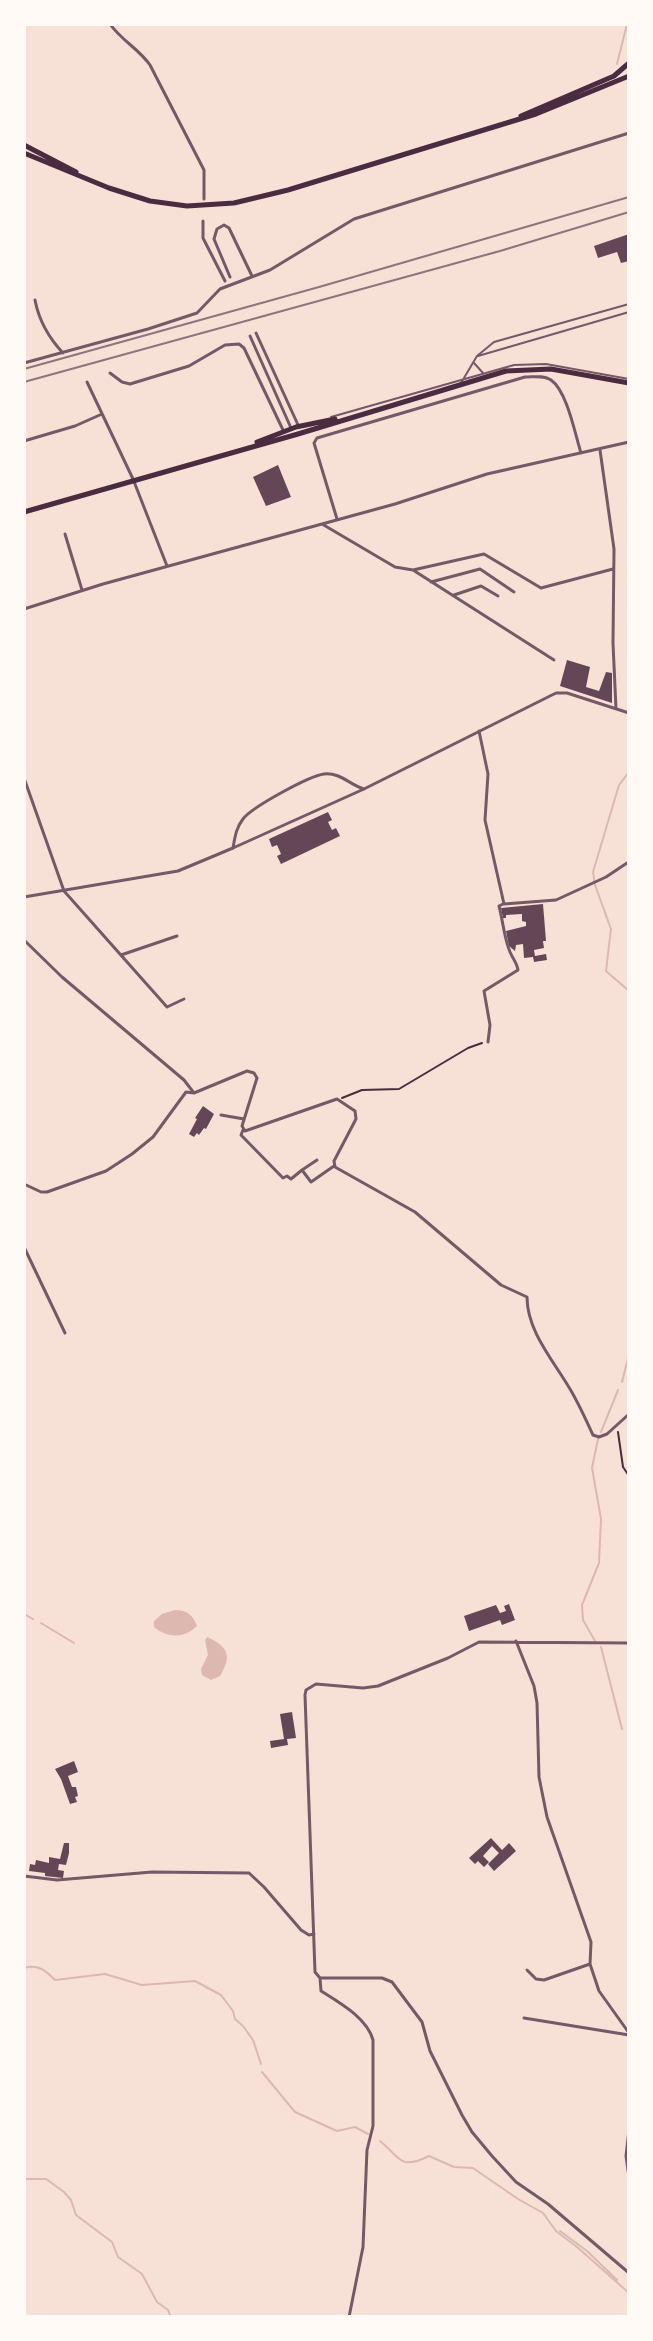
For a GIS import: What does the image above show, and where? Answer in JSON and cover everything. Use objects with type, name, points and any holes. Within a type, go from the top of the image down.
[{"type":"main road","points":[[505,123],[614,76],[629,63]]},
{"type":"main road","points":[[24,153],[124,193],[163,203],[195,206],[234,203],[288,190],[536,114],[629,76]]},
{"type":"main road","points":[[24,145],[87,179]]},
{"type":"main road","points":[[24,512],[515,369],[546,368],[627,381]]},
{"type":"main road","points":[[218,456],[308,424],[357,415]]},
{"type":"street","points":[[110,24],[150,65],[204,170],[204,199]]},
{"type":"street","points":[[24,363],[197,313],[216,292],[270,270],[360,216],[629,133]]},
{"type":"street","points":[[203,221],[203,238],[225,281]]},
{"type":"street","points":[[230,277],[214,239],[217,229],[224,225],[229,228],[252,276]]},
{"type":"street","points":[[35,300],[45,330],[63,353]]},
{"type":"street","points":[[256,333],[296,428]]},
{"type":"street","points":[[250,336],[296,428]]},
{"type":"street","points":[[110,373],[130,384],[189,366],[225,345],[239,344],[244,348],[284,432]]},
{"type":"street","points":[[337,519],[315,440],[525,377],[542,377],[552,381],[561,393],[581,453]]},
{"type":"street","points":[[87,382],[133,479],[167,566]]},
{"type":"street","points":[[24,441],[75,426],[102,414]]},
{"type":"street","points":[[272,441],[296,428],[324,426]]},
{"type":"street","points":[[24,609],[82,590],[395,504],[487,474],[629,442]]},
{"type":"street","points":[[600,450],[614,549],[616,709]]},
{"type":"street","points":[[322,524],[395,567],[413,570],[484,554],[541,588],[613,569]]},
{"type":"street","points":[[65,534],[82,590]]},
{"type":"street","points":[[431,582],[480,569],[514,592]]},
{"type":"street","points":[[413,570],[554,660]]},
{"type":"street","points":[[452,595],[481,586],[498,596]]},
{"type":"street","points":[[24,897],[178,871],[364,789],[562,692],[629,713]]},
{"type":"street","points":[[479,730],[488,774],[485,820],[504,904]]},
{"type":"street","points":[[233,848],[237,828],[248,812],[312,778],[333,774],[364,789]]},
{"type":"street","points":[[24,778],[64,891],[167,1007],[184,999]]},
{"type":"street","points":[[488,1042],[490,1025],[484,991],[518,970],[510,954],[499,906],[552,901],[627,863]]},
{"type":"street","points":[[121,955],[177,936]]},
{"type":"street","points":[[24,940],[62,977],[174,1071],[194,1093]]},
{"type":"street","points":[[24,1184],[47,1192],[96,1175],[132,1154],[153,1137],[182,1094],[194,1093],[247,1071],[257,1078],[241,1135],[247,1143],[283,1178],[287,1176],[291,1179],[317,1160]]},
{"type":"street","points":[[243,1130],[337,1099],[355,1111],[356,1119],[334,1161],[335,1166]]},
{"type":"street","points":[[221,1115],[244,1119]]},
{"type":"street","points":[[302,1170],[311,1182],[335,1166]]},
{"type":"street","points":[[335,1166],[415,1212],[501,1285],[527,1297],[528,1315],[535,1330],[570,1388],[593,1435],[599,1437],[607,1434],[629,1414]]},
{"type":"street","points":[[24,1247],[65,1333]]},
{"type":"street","points":[[516,1641],[534,1686],[537,1703],[539,1777],[547,1817],[591,1942],[590,1964],[599,1991],[629,2034]]},
{"type":"street","points":[[349,2317],[363,2247],[367,2150],[373,2126],[373,2040],[370,2029],[363,2022],[321,1991],[320,1978],[315,1972],[306,1690],[316,1684],[378,1686],[479,1642],[629,1643]]},
{"type":"street","points":[[24,1876],[57,1880],[152,1872],[249,1873],[301,1930],[309,1935],[314,1934]]},
{"type":"street","points":[[527,1970],[536,1979],[544,1980],[590,1964]]},
{"type":"street","points":[[320,1978],[382,1978],[392,1982],[422,2022],[430,2051],[472,2132],[516,2182],[548,2204],[629,2273]]},
{"type":"street","points":[[524,2018],[629,2034]]},
{"type":"street","points":[[629,2130],[626,2156],[629,2177]]},
{"type":"lane","points":[[461,384],[477,356],[494,342],[629,304]]},
{"type":"lane","points":[[477,356],[629,312]]},
{"type":"lane","points":[[473,362],[482,373],[490,375]]},
{"type":"lane","points":[[308,424],[502,367],[538,364],[627,381]]},
{"type":"path","points":[[337,1099],[362,1090],[399,1089],[468,1048],[488,1042]]},
{"type":"path","points":[[607,1434],[616,1430],[620,1434],[623,1467],[629,1476]]},
{"type":"shaded area","points":[[175,1610],[189,1614],[197,1626],[176,1636],[154,1627],[154,1621],[162,1614]]},
{"type":"shaded area","points":[[207,1637],[224,1648],[227,1658],[220,1676],[211,1680],[202,1675],[201,1669],[208,1655]]},
{"type":"building","points":[[629,234],[629,261],[621,263],[617,252],[598,258],[594,246]]},
{"type":"building","points":[[278,465],[291,497],[266,506],[253,477]]},
{"type":"building","points":[[567,660],[590,667],[586,687],[599,691],[606,672],[612,673],[612,703],[560,686]]},
{"type":"building","points":[[328,812],[332,830],[336,828],[340,836],[281,864],[277,845],[272,847],[269,839]]},
{"type":"building","points":[[543,904],[546,941],[543,941],[544,948],[534,950],[535,956],[546,954],[547,960],[534,962],[533,957],[524,958],[523,944],[516,945],[515,951],[509,946],[506,931],[526,926],[522,914],[503,918],[501,908]]},
{"type":"building","points":[[203,1106],[214,1114],[206,1129],[194,1137],[189,1134]]},
{"type":"building","points":[[509,1604],[515,1620],[502,1625],[500,1620],[469,1631],[464,1616],[496,1605],[500,1613],[506,1611],[504,1606]]},
{"type":"building","points":[[292,1712],[296,1738],[287,1739],[288,1745],[271,1748],[270,1741],[284,1739],[280,1714]]},
{"type":"building","points":[[74,1761],[78,1772],[68,1776],[78,1796],[75,1797],[77,1802],[70,1804],[55,1769]]},
{"type":"building","points":[[491,1838],[502,1850],[509,1843],[516,1851],[494,1871],[488,1864],[499,1853],[492,1846],[483,1856],[489,1862],[484,1867],[469,1858]]},
{"type":"building","points":[[64,1843],[69,1843],[69,1853],[66,1865],[59,1864],[58,1870],[64,1871],[63,1878],[29,1871],[30,1864],[35,1865],[36,1860],[49,1863],[49,1857],[60,1859]]},
{"type":"waterway","points":[[617,64],[627,24]]},
{"type":"waterway","points":[[629,772],[619,785],[593,872],[611,929],[606,971],[629,991]]},
{"type":"waterway","points":[[622,1382],[629,1354]]},
{"type":"waterway","points":[[601,1432],[618,1390]]},
{"type":"waterway","points":[[595,1641],[583,1620],[582,1605],[599,1563],[601,1519],[592,1468],[598,1439]]},
{"type":"waterway","points":[[24,1614],[33,1619]]},
{"type":"waterway","points":[[41,1623],[74,1643]]},
{"type":"waterway","points":[[601,1647],[622,1729]]},
{"type":"waterway","points":[[24,1968],[41,1969],[55,1980],[105,1974],[142,1985],[195,1981],[221,1995],[235,2019],[253,2040],[261,2064]]},
{"type":"waterway","points":[[262,2072],[295,2112],[337,2131],[355,2127],[368,2134]]},
{"type":"waterway","points":[[380,2141],[406,2162],[429,2156],[454,2167],[473,2168],[543,2213],[556,2231],[629,2293]]},
{"type":"waterway","points":[[24,2179],[46,2179],[64,2192],[71,2200],[76,2215],[112,2242],[118,2257],[142,2274],[157,2302],[168,2310],[171,2317]]},
{"type":"waterway","points":[[560,2231],[587,2251],[617,2280]]},
{"type":"railway","points":[[24,369],[629,197]]},
{"type":"railway","points":[[24,382],[500,251],[629,212]]}]
